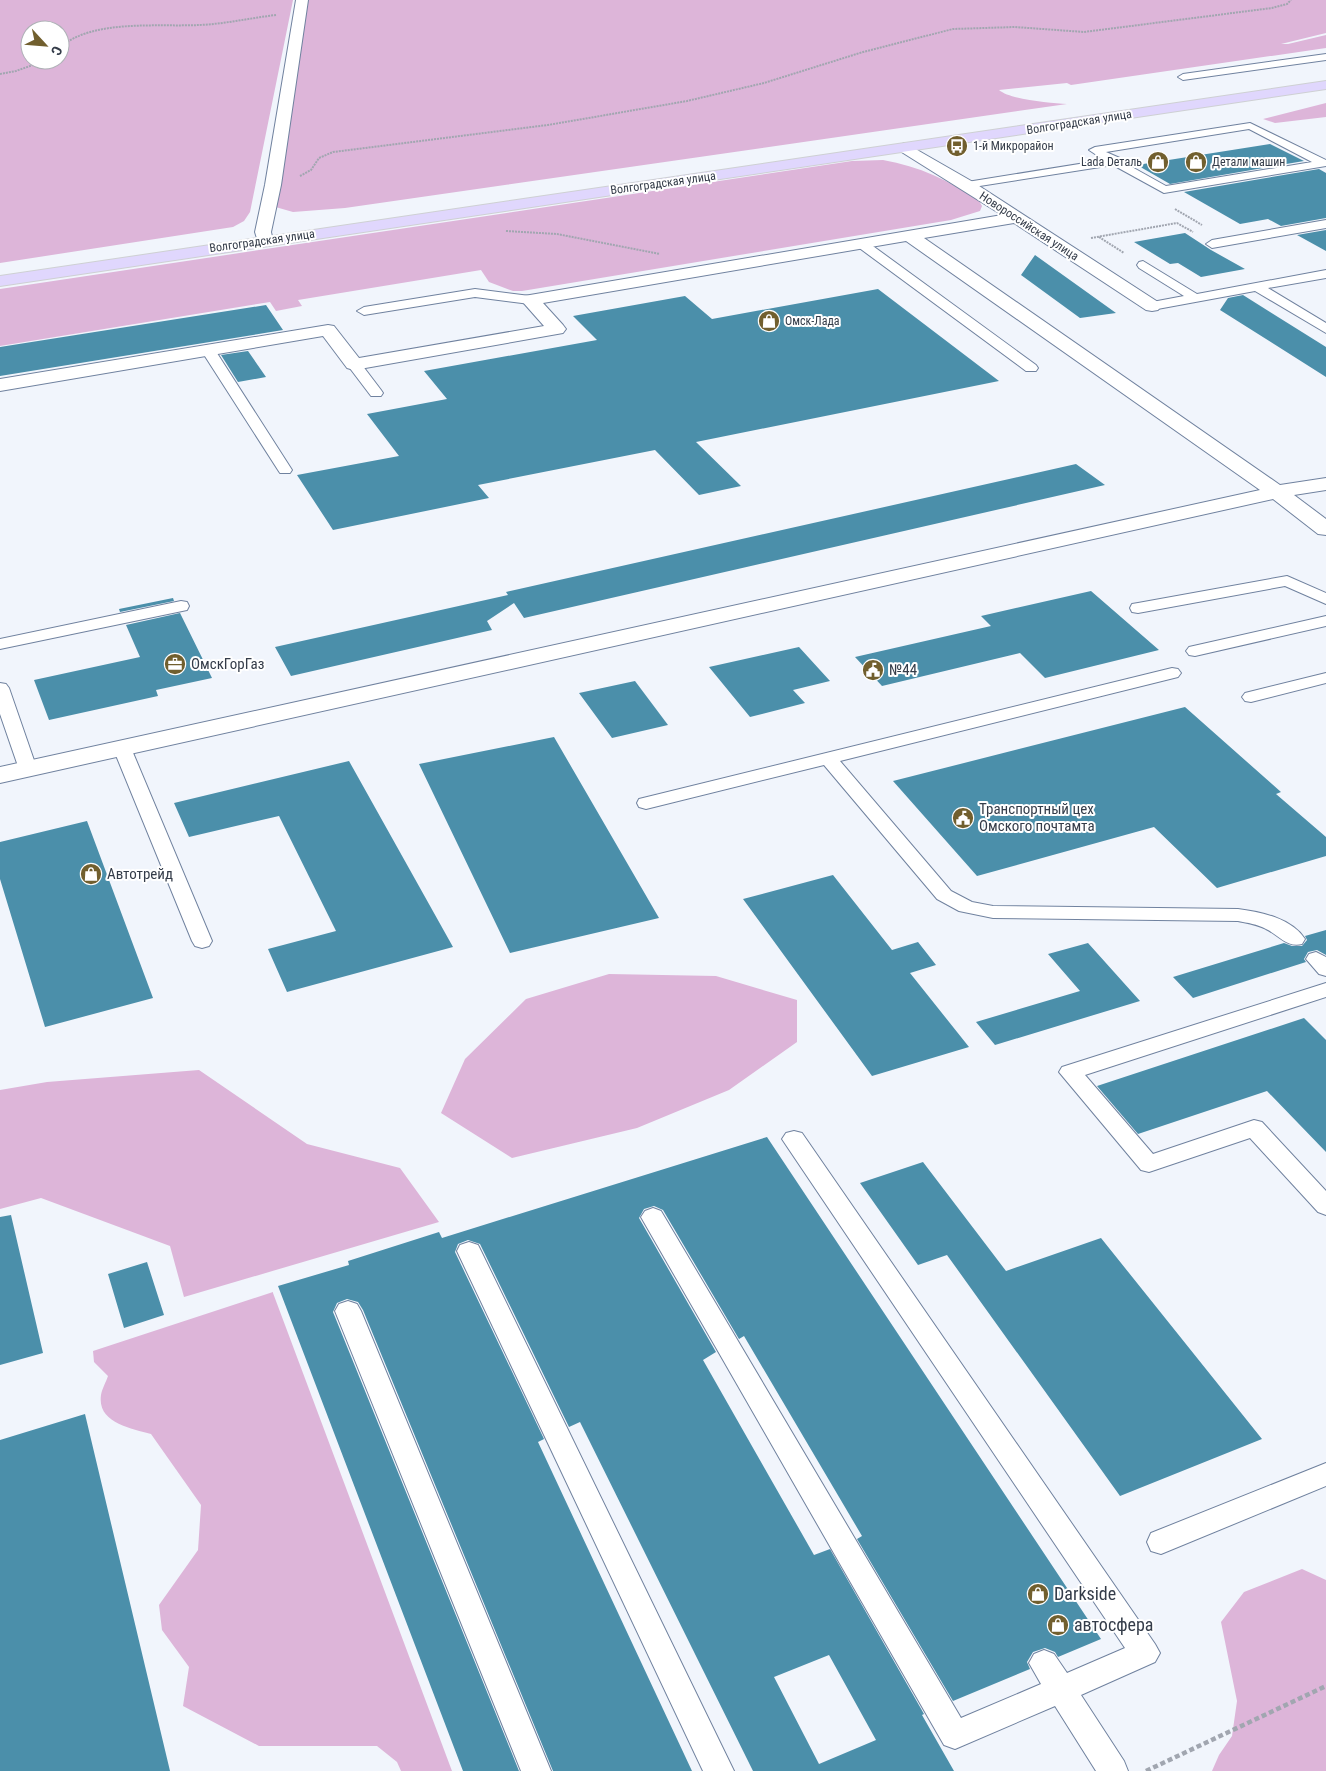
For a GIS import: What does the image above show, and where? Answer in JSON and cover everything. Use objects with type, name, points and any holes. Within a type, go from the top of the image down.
[{"type":"main road","name":"Волгоградская улица","points":[[0,281],[264,236],[1326,78]]},
{"type":"main road","name":"Волгоградская улица","points":[[0,271],[905,148],[1326,85]]},
{"type":"street","points":[[264,236],[298,15],[302,0]]},
{"type":"street","name":"Новороссийская улица","points":[[905,148],[967,185],[1152,306]]},
{"type":"street","points":[[530,300],[1015,218]]},
{"type":"street","points":[[909,236],[1277,492],[1326,529]]},
{"type":"street","points":[[0,385],[328,330],[354,364],[558,329],[530,300]]},
{"type":"street","points":[[0,775],[1277,492],[1326,484]]},
{"type":"lane","points":[[1184,77],[1326,56]]},
{"type":"lane","points":[[1250,126],[1300,151],[1323,163],[1164,190],[1095,150],[1250,126]]},
{"type":"lane","points":[[1251,140],[1270,136]]},
{"type":"lane","points":[[1300,151],[1317,148]]},
{"type":"lane","points":[[967,185],[1134,158]]},
{"type":"lane","points":[[1219,248],[1212,244],[1326,224]]},
{"type":"lane","points":[[862,244],[1031,368]]},
{"type":"lane","points":[[1143,265],[1195,298]]},
{"type":"lane","points":[[1152,306],[1326,274]]},
{"type":"lane","points":[[1257,287],[1326,329]]},
{"type":"lane","points":[[364,311],[475,293],[530,300]]},
{"type":"lane","points":[[208,350],[285,470]]},
{"type":"lane","points":[[354,364],[376,393]]},
{"type":"lane","points":[[1138,608],[1287,581],[1326,599]]},
{"type":"lane","points":[[0,644],[181,606]]},
{"type":"lane","points":[[1195,652],[1326,621]]},
{"type":"lane","points":[[646,803],[1172,673]]},
{"type":"lane","points":[[1251,697],[1326,678]]},
{"type":"lane","points":[[0,688],[28,769]]},
{"type":"lane","points":[[122,748],[202,941]]},
{"type":"lane","points":[[828,758],[944,895],[966,907],[993,912],[1238,915],[1264,920],[1282,927],[1295,940]]},
{"type":"lane","points":[[1326,990],[1070,1072],[1149,1164],[1254,1128],[1326,1206]]},
{"type":"lane","points":[[653,1217],[956,1735],[1144,1653],[794,1139]]},
{"type":"lane","points":[[469,1251],[719,1771]]},
{"type":"lane","points":[[348,1311],[536,1771]]},
{"type":"lane","points":[[1162,1542],[1326,1474]]},
{"type":"lane","points":[[1044,1663],[1113,1771]]},
{"type":"path","points":[[273,185],[300,176],[311,170],[319,158],[333,152],[530,127],[687,101],[820,67],[864,52],[952,29],[1014,27],[1084,32],[1272,8],[1287,4],[1291,0]]},
{"type":"path","points":[[70,38],[96,30],[201,25],[276,15],[298,15]]},
{"type":"path","points":[[0,74],[20,70]]},
{"type":"path","points":[[1173,208],[1207,228]]},
{"type":"path","points":[[1056,244],[1177,223]]},
{"type":"path","points":[[502,231],[557,234],[667,256],[708,270]]},
{"type":"path","points":[[1098,237],[1143,265]]},
{"type":"path","points":[[1146,1771],[1326,1686]]},
{"type":"shaded area","points":[[0,0],[293,0],[250,212],[244,221],[233,227],[0,263]]},
{"type":"shaded area","points":[[308,0],[1326,0],[1326,33],[1281,44],[1326,35],[1326,48],[1071,85],[1067,83],[999,90],[1022,99],[1067,104],[345,208],[293,212],[272,206]]},
{"type":"shaded area","points":[[1326,103],[1326,117],[1275,123],[1263,119]]},
{"type":"shaded area","points":[[883,160],[922,170],[957,187],[979,201],[982,206],[980,211],[951,220],[522,291],[513,291],[489,282],[481,270],[298,300],[302,306],[276,311],[270,302],[0,346],[0,289],[852,161]]},
{"type":"shaded area","points":[[609,974],[716,976],[797,1000],[797,1042],[729,1090],[637,1128],[512,1158],[441,1113],[465,1059],[526,999]]},
{"type":"shaded area","points":[[199,1070],[307,1144],[400,1168],[439,1222],[184,1297],[170,1246],[41,1198],[0,1209],[0,1090],[47,1082]]},
{"type":"shaded area","points":[[273,1292],[452,1771],[401,1771],[397,1762],[377,1746],[259,1746],[183,1706],[189,1667],[162,1630],[159,1605],[198,1550],[201,1505],[151,1434],[117,1423],[104,1412],[101,1404],[101,1395],[108,1376],[94,1362],[93,1351]]},
{"type":"shaded area","points":[[1302,1569],[1326,1580],[1326,1771],[1212,1771],[1219,1755],[1232,1736],[1237,1701],[1221,1622],[1244,1592]]},
{"type":"building","points":[[1270,144],[1304,161],[1170,184],[1137,165]]},
{"type":"building","points":[[1319,169],[1326,173],[1326,218],[1281,226],[1268,219],[1240,224],[1184,192]]},
{"type":"building","points":[[1326,230],[1326,251],[1297,235]]},
{"type":"building","points":[[1185,233],[1245,269],[1201,277],[1178,263],[1170,264],[1134,242]]},
{"type":"building","points":[[1035,255],[1116,313],[1080,318],[1021,275]]},
{"type":"building","points":[[878,289],[999,381],[696,442],[741,486],[699,495],[655,450],[478,485],[489,498],[333,530],[297,475],[399,456],[367,414],[447,399],[424,371],[597,340],[573,316],[685,296],[712,319]]},
{"type":"building","points":[[1243,295],[1326,347],[1326,377],[1220,310],[1228,298]]},
{"type":"building","points":[[266,305],[283,330],[0,376],[0,347]]},
{"type":"building","points":[[248,351],[266,377],[238,382],[221,355]]},
{"type":"building","points":[[1076,464],[1105,485],[524,618],[514,603],[487,621],[492,630],[291,676],[275,647],[508,595],[506,592]]},
{"type":"building","points":[[1091,591],[1159,650],[1045,678],[1020,653],[882,686],[855,657],[991,626],[981,616]]},
{"type":"building","points":[[173,598],[174,601],[120,612],[119,609]]},
{"type":"building","points":[[180,613],[212,678],[156,690],[158,696],[49,720],[34,680],[140,657],[126,625]]},
{"type":"building","points":[[799,647],[830,681],[793,690],[805,703],[750,717],[709,667]]},
{"type":"building","points":[[635,681],[668,725],[612,738],[579,693]]},
{"type":"building","points":[[1185,707],[1281,792],[1276,794],[1326,837],[1326,856],[1217,888],[1154,827],[977,876],[893,781]]},
{"type":"building","points":[[554,737],[659,918],[510,953],[419,764]]},
{"type":"building","points":[[349,761],[453,947],[287,992],[268,949],[336,931],[279,816],[189,837],[174,803]]},
{"type":"building","points":[[87,821],[153,998],[45,1027],[0,879],[0,842]]},
{"type":"building","points":[[833,875],[892,950],[918,942],[936,965],[910,973],[969,1047],[872,1076],[743,899]]},
{"type":"building","points":[[1326,930],[1326,955],[1317,950],[1308,952],[1304,959],[1306,962],[1193,998],[1173,977],[1284,943],[1292,946],[1302,946],[1307,940],[1305,936]]},
{"type":"building","points":[[1088,943],[1140,1001],[995,1045],[976,1022],[1080,991],[1048,954]]},
{"type":"building","points":[[1304,1018],[1326,1040],[1326,1152],[1267,1091],[1138,1134],[1097,1086]]},
{"type":"building","points":[[767,1137],[1101,1639],[1058,1657],[1055,1652],[1045,1648],[1033,1652],[1027,1662],[1030,1669],[953,1701],[857,1539],[862,1536],[744,1336],[739,1339],[663,1210],[654,1206],[644,1209],[639,1218],[716,1352],[703,1360],[814,1555],[830,1549],[924,1714],[922,1715],[954,1771],[753,1771],[580,1422],[569,1427],[480,1244],[468,1240],[458,1244],[455,1252],[544,1439],[538,1442],[692,1771],[553,1771],[363,1310],[358,1302],[347,1299],[337,1303],[333,1312],[519,1771],[463,1771],[278,1286],[349,1265],[348,1261],[439,1232],[442,1238]],"holes":[[[829,1655],[876,1740],[819,1764],[774,1677]]]},
{"type":"building","points":[[923,1162],[1006,1271],[1101,1238],[1262,1439],[1120,1496],[947,1255],[918,1265],[860,1183]]},
{"type":"building","points":[[11,1215],[43,1353],[0,1365],[0,1217]]},
{"type":"building","points":[[147,1262],[164,1315],[124,1328],[108,1274]]},
{"type":"building","points":[[85,1414],[170,1771],[0,1771],[0,1440]]},
{"type":"place","name":"1-й Микрорайон","points":[[957,146]]},
{"type":"place","name":"Lada Dеталь","points":[[1158,162]]},
{"type":"place","name":"Детали машин","points":[[1196,162]]},
{"type":"place","name":"Омск-Лада","points":[[769,321]]},
{"type":"place","name":"ОмскГорГаз","points":[[175,664]]},
{"type":"place","name":"№44","points":[[873,670]]},
{"type":"place","name":"Транспортный цех Омского почтамта","points":[[963,818]]},
{"type":"place","name":"Автотрейд","points":[[91,874]]},
{"type":"place","name":"Darkside","points":[[1038,1594]]},
{"type":"place","name":"автосфера","points":[[1058,1625]]}]
